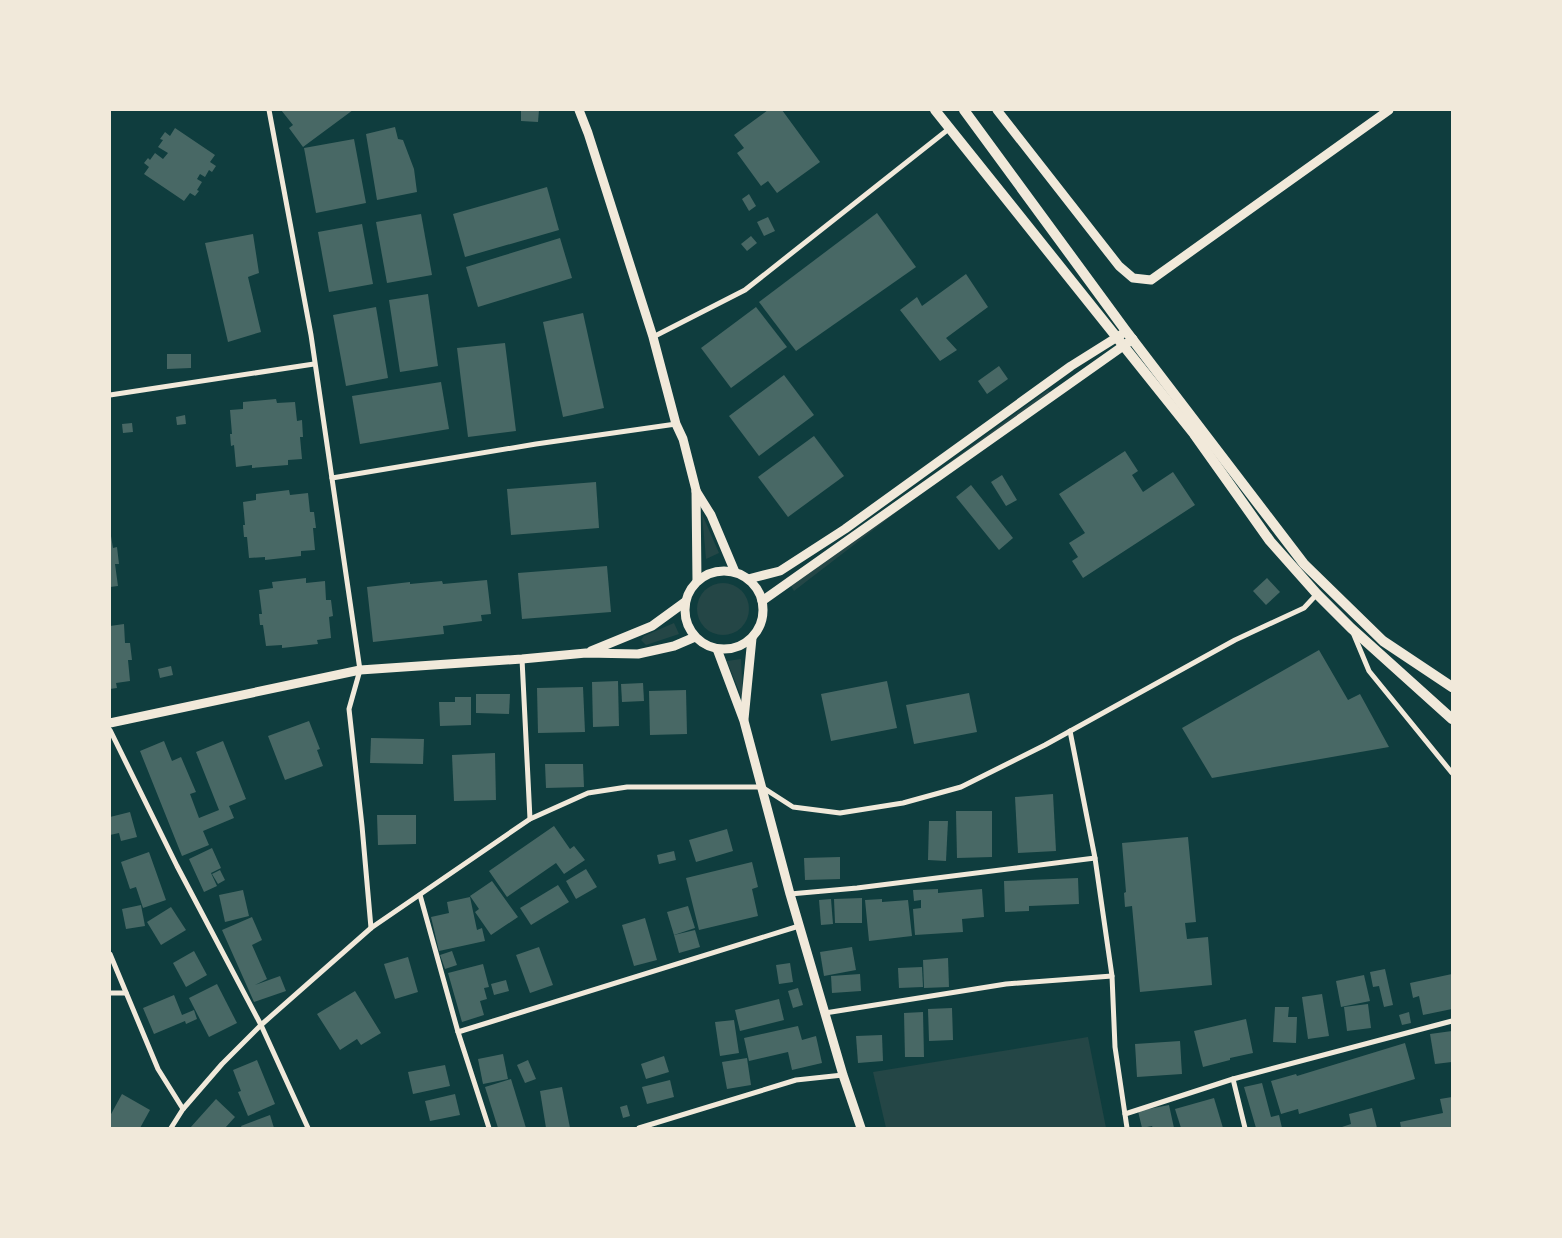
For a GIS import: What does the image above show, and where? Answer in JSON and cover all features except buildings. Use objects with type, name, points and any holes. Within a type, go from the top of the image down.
[{"type":"main road","points":[[936,110],[1116,337],[1128,338],[1304,564],[1383,641],[1452,687]]},
{"type":"main road","points":[[964,110],[1128,338],[1270,541],[1317,594],[1351,628],[1452,719]]},
{"type":"street","points":[[269,110],[309,325],[360,670],[349,709],[371,928]]},
{"type":"street","points":[[579,110],[653,337],[676,424],[683,438],[696,490],[697,581]]},
{"type":"street","points":[[997,110],[1119,266],[1132,278],[1152,280],[1389,110]]},
{"type":"street","points":[[653,337],[746,290],[950,128]]},
{"type":"street","points":[[748,579],[780,572],[845,529],[1071,366],[1116,337]]},
{"type":"street","points":[[762,601],[1128,338]]},
{"type":"street","points":[[110,395],[314,364]]},
{"type":"street","points":[[332,478],[536,444],[676,424]]},
{"type":"street","points":[[696,490],[711,515],[735,572]]},
{"type":"street","points":[[715,572],[735,572],[748,579],[757,589],[762,601],[763,615],[759,627],[752,638],[742,645],[730,649],[717,649],[705,645],[695,637],[684,615],[685,602],[689,590],[697,581],[715,572]]},
{"type":"street","points":[[171,1128],[183,1109],[222,1064],[261,1025],[371,928],[530,819],[588,793],[627,787],[762,787],[793,807],[840,813],[903,803],[961,787],[1070,731],[1235,640],[1304,608],[1317,594]]},
{"type":"street","points":[[586,653],[652,626],[685,602]]},
{"type":"street","points":[[1351,628],[1369,671],[1452,773]]},
{"type":"street","points":[[110,723],[360,670],[586,653],[638,654],[674,646],[695,637]]},
{"type":"street","points":[[744,721],[752,638]]},
{"type":"street","points":[[717,649],[744,721],[799,926],[860,1128]]},
{"type":"street","points":[[522,659],[530,819]]},
{"type":"street","points":[[110,730],[261,1025],[308,1128]]},
{"type":"street","points":[[1070,731],[1095,858],[1112,976],[1115,1047],[1127,1128]]},
{"type":"street","points":[[790,894],[857,888],[1095,858]]},
{"type":"street","points":[[420,895],[458,1032],[489,1128]]},
{"type":"street","points":[[458,1032],[799,926]]},
{"type":"street","points":[[110,954],[158,1069],[183,1109]]},
{"type":"street","points":[[825,1013],[1006,984],[1112,976]]},
{"type":"street","points":[[110,993],[126,993]]},
{"type":"street","points":[[1125,1114],[1233,1079],[1452,1021]]},
{"type":"street","points":[[639,1128],[796,1080],[843,1075]]},
{"type":"street","points":[[1233,1079],[1244,1128]]},
{"type":"shaded area","points":[[1048,390],[1051,393],[794,591],[786,578],[831,549]]},
{"type":"shaded area","points":[[702,514],[719,553],[706,559]]},
{"type":"shaded area","points":[[723,583],[733,585],[741,591],[747,599],[749,609],[747,619],[741,627],[733,633],[723,635],[713,633],[705,627],[699,619],[697,609],[699,599],[705,591],[713,585]]},
{"type":"shaded area","points":[[674,623],[679,634],[646,645],[641,640],[644,636]]},
{"type":"shaded area","points":[[741,659],[743,701],[727,661]]},
{"type":"shaded area","points":[[1088,1037],[1106,1128],[886,1128],[873,1072]]}]
